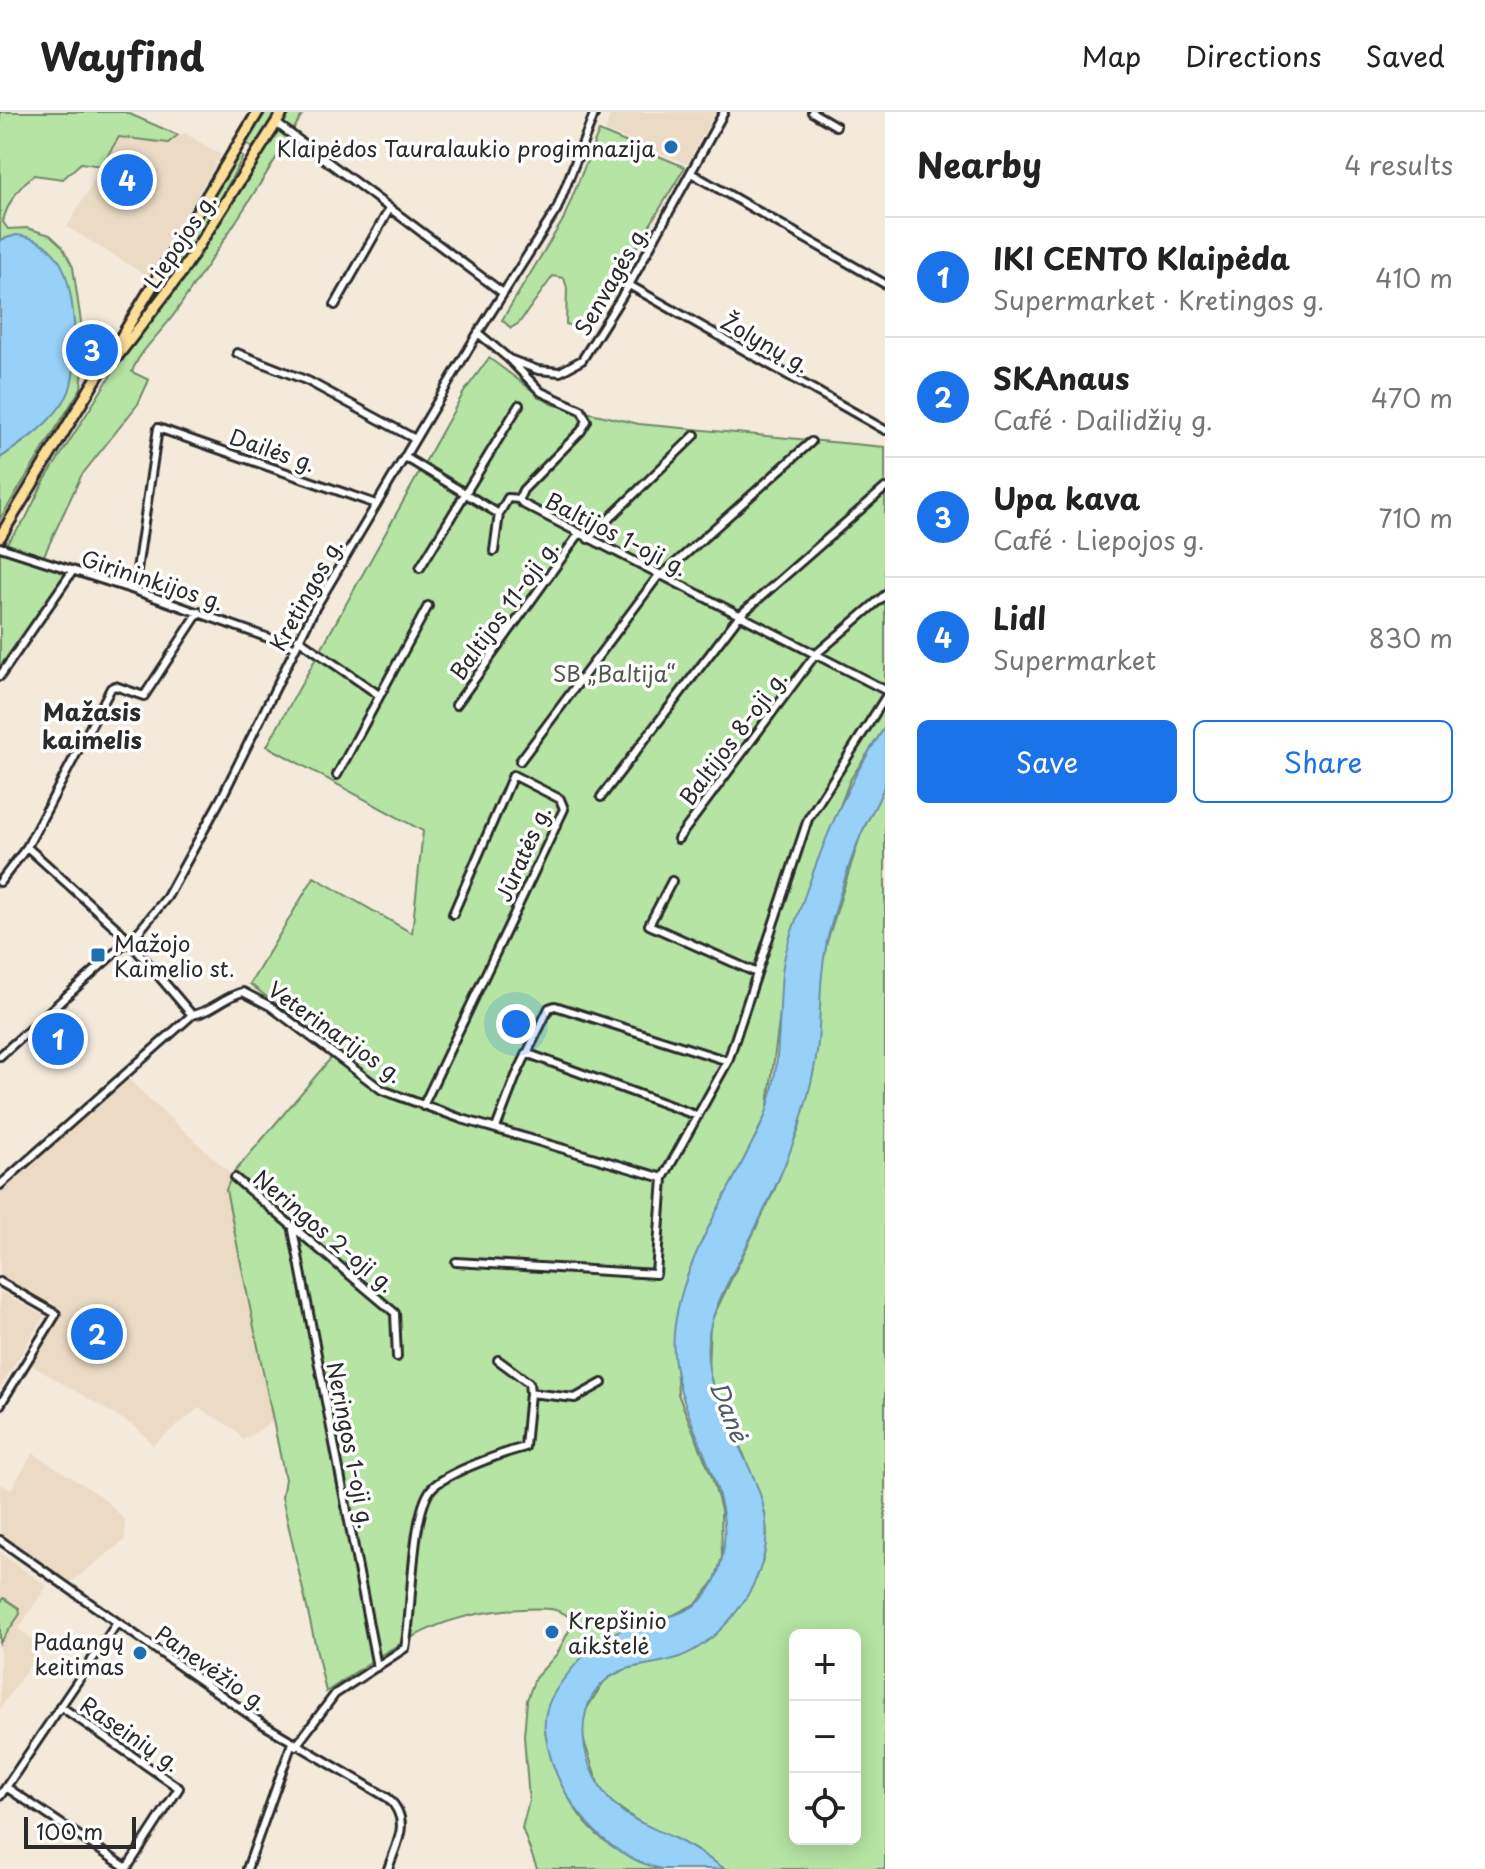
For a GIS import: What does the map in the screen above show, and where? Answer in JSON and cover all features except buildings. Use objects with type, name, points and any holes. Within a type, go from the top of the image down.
[{"type":"main road","name":"Liepojos g.","points":[[0,537],[96,382],[164,262],[258,112]]},
{"type":"main road","name":"Liepojos g.","points":[[96,382],[181,273],[283,112]]},
{"type":"main road","points":[[236,146],[254,157]]},
{"type":"main road","points":[[164,262],[168,271],[181,273]]},
{"type":"street","name":"Kretingos g.","points":[[0,1056],[128,941],[158,910],[186,867],[298,639],[478,333],[557,209],[595,112]]},
{"type":"street","name":"Senvagės g.","points":[[478,333],[509,359],[549,372],[572,368],[588,353],[629,285],[724,112]]},
{"type":"street","points":[[812,112],[836,126]]},
{"type":"street","points":[[276,123],[503,293]]},
{"type":"street","points":[[691,173],[885,284]]},
{"type":"street","points":[[335,305],[390,208]]},
{"type":"street","name":"Žolynų g.","points":[[629,285],[885,430]]},
{"type":"street","points":[[237,353],[308,381],[415,439]]},
{"type":"street","name":"Baltijos 1-oji g.","points":[[509,359],[541,392],[581,410],[587,421],[581,431],[523,490],[519,499],[528,507],[885,690]]},
{"type":"street","points":[[420,568],[519,405]]},
{"type":"street","name":"Dailės g.","points":[[134,590],[158,428],[376,504]]},
{"type":"street","points":[[588,539],[695,435]]},
{"type":"street","points":[[520,761],[660,575],[811,442]]},
{"type":"street","points":[[405,457],[499,514]]},
{"type":"street","points":[[601,797],[739,616],[885,488]]},
{"type":"street","points":[[494,551],[499,514],[508,498],[519,499]]},
{"type":"street","name":"Baltijos 11-oji g.","points":[[456,705],[579,534]]},
{"type":"street","name":"Girininkijos g.","points":[[0,547],[199,612],[294,647]]},
{"type":"street","points":[[0,676],[72,572]]},
{"type":"street","name":"Baltijos 8-oji g.","points":[[678,839],[815,655],[885,595]]},
{"type":"street","points":[[337,775],[428,606]]},
{"type":"street","points":[[0,882],[27,847],[111,688],[115,686],[144,696],[199,612]]},
{"type":"street","points":[[298,639],[379,695]]},
{"type":"street","points":[[456,1262],[656,1274],[663,1178],[728,1061],[808,819],[885,698]]},
{"type":"street","name":"Jūratės g.","points":[[423,1106],[564,809],[560,799],[513,775],[453,914]]},
{"type":"street","points":[[27,847],[128,941],[192,1015]]},
{"type":"street","points":[[672,881],[649,925],[757,973]]},
{"type":"street","name":"Veterinarijos g.","points":[[0,1185],[192,1015],[208,1012],[235,994],[252,994],[382,1090],[423,1106],[663,1178]]},
{"type":"street","points":[[496,1128],[526,1053],[549,1008],[555,1006],[728,1061]]},
{"type":"street","points":[[526,1053],[698,1116]]},
{"type":"street","name":"Neringos 2-oji g.","points":[[235,1178],[395,1313],[397,1357]]},
{"type":"street","name":"Neringos 1-oji g.","points":[[293,1230],[377,1667]]},
{"type":"street","points":[[0,1282],[56,1314],[0,1405]]},
{"type":"street","points":[[247,1869],[294,1745],[335,1694],[405,1648],[417,1527],[427,1495],[434,1486],[453,1476],[525,1447],[529,1383],[498,1360]]},
{"type":"street","points":[[530,1393],[575,1398],[602,1383]]},
{"type":"street","name":"Panevėžio g.","points":[[0,1540],[294,1745],[388,1798],[403,1819],[388,1869]]},
{"type":"street","points":[[0,1796],[117,1623]]},
{"type":"street","name":"Raseinių g.","points":[[6,1787],[127,1868],[142,1846],[179,1788],[60,1706]]},
{"type":"shaded area","name":"Klaipėdos Tauralaukio progimnazija","points":[[611,112],[715,112],[687,164],[605,131]]},
{"type":"shaded area","points":[[185,133],[221,155],[149,277],[67,227],[119,137],[168,143]]},
{"type":"shaded area","points":[[129,1080],[232,1175],[226,1190],[273,1421],[243,1440],[234,1429],[199,1408],[153,1445],[136,1427],[31,1365],[62,1312],[0,1278],[0,1191]]},
{"type":"shaded area","points":[[0,1291],[44,1316],[0,1388]]},
{"type":"shaded area","points":[[33,1453],[102,1497],[125,1520],[125,1540],[70,1583],[0,1532],[0,1484],[11,1489]]},
{"type":"shaded area","points":[[0,1553],[47,1586],[18,1629],[43,1646],[0,1709]]},
{"type":"green space","points":[[0,112],[125,112],[178,135],[168,143],[119,137],[101,166],[81,163],[63,179],[34,175],[10,202],[3,222],[8,229],[27,228],[50,235],[62,246],[73,267],[85,350],[81,388],[0,519],[0,458],[32,435],[56,410],[70,380],[74,340],[72,308],[58,286],[17,235],[0,240]]},
{"type":"green space","points":[[263,112],[277,112],[254,148],[244,142]]},
{"type":"green space","points":[[288,112],[304,112],[175,313],[135,364],[132,372],[149,380],[138,404],[81,476],[40,564],[67,573],[0,670],[0,552],[26,518],[43,483],[115,369],[187,272]]},
{"type":"green space","points":[[599,131],[685,167],[586,331],[566,324],[567,288],[564,278],[553,276],[519,323],[511,328],[502,320],[563,220]]},
{"type":"green space","points":[[236,154],[243,157],[208,222],[176,267],[173,262]]},
{"type":"green space","name":"SB „Baltija“","points":[[489,358],[551,404],[639,424],[885,447],[885,727],[850,780],[790,937],[767,1113],[690,1269],[674,1333],[678,1394],[712,1477],[721,1510],[722,1557],[715,1580],[697,1603],[660,1622],[622,1630],[545,1730],[566,1793],[584,1821],[615,1848],[661,1869],[537,1869],[522,1828],[529,1801],[524,1736],[527,1700],[535,1678],[557,1654],[574,1621],[568,1616],[544,1608],[522,1609],[492,1612],[440,1624],[396,1646],[326,1692],[282,1497],[285,1479],[226,1190],[232,1175],[337,1051],[250,984],[314,877],[412,933],[423,831],[267,746],[464,392]]},
{"type":"green space","points":[[885,785],[885,1869],[725,1869],[694,1849],[639,1822],[610,1801],[599,1786],[582,1735],[584,1713],[605,1680],[625,1669],[673,1659],[756,1579],[764,1556],[767,1534],[765,1514],[744,1455],[719,1405],[708,1370],[710,1323],[774,1191],[799,1128],[814,1069],[818,986],[827,942],[860,836]]},
{"type":"green space","points":[[4,1598],[19,1608],[20,1614],[0,1643],[0,1603]]},
{"type":"water","points":[[17,235],[42,244],[53,252],[61,264],[73,310],[74,368],[67,396],[54,415],[0,458],[0,240]]},
{"type":"water","points":[[885,727],[885,782],[855,850],[827,941],[821,980],[817,1054],[804,1108],[780,1177],[717,1307],[708,1341],[709,1369],[716,1396],[762,1500],[766,1527],[764,1555],[752,1587],[719,1631],[705,1643],[674,1659],[611,1676],[593,1696],[586,1712],[583,1729],[589,1765],[606,1796],[631,1817],[686,1844],[725,1869],[661,1869],[618,1850],[583,1818],[558,1777],[545,1731],[545,1716],[559,1686],[596,1645],[621,1630],[684,1611],[707,1593],[716,1578],[725,1530],[721,1503],[681,1391],[675,1362],[674,1333],[678,1309],[684,1285],[703,1239],[766,1113],[777,1061],[784,963],[795,922],[840,807],[860,766]]},
{"type":"place","name":"Klaipėdos Tauralaukio progimnazija","points":[[671,147]]},
{"type":"place","name":"Lidl","points":[[127,180]]},
{"type":"place","name":"Upa kava","points":[[92,350]]},
{"type":"place","name":"Mažojo Kaimelio st.","points":[[98,955]]},
{"type":"place","name":"IKI CENTO Klaipėda","points":[[58,1039]]},
{"type":"place","name":"SKAnaus","points":[[97,1334]]},
{"type":"place","name":"Krepšinio aikštelė","points":[[552,1632]]},
{"type":"place","name":"Padangų keitimas","points":[[140,1653]]},
{"type":"district","name":"Mažasis kaimelis","points":[[92,725]]},
{"type":"water label","name":"Danė","points":[[730,1411]]}]
